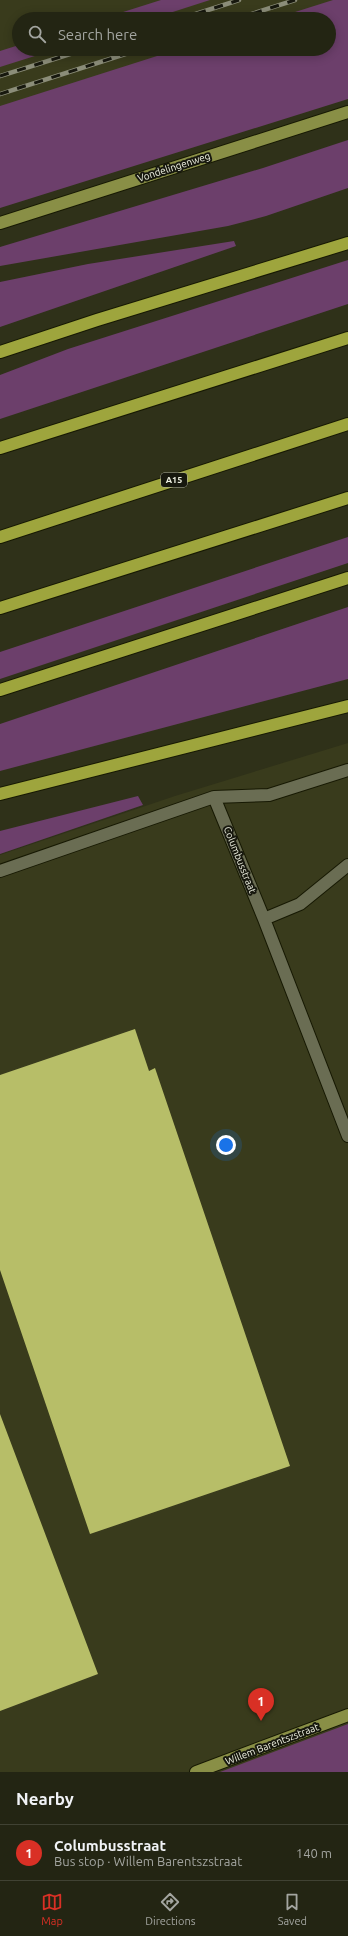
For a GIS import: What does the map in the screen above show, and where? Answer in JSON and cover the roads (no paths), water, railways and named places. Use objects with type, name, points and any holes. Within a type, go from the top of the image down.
[{"type":"highway","points":[[0,352],[97,320],[348,243]]},
{"type":"highway","points":[[0,448],[348,338]]},
{"type":"highway","name":"A15","points":[[0,537],[348,424]]},
{"type":"highway","points":[[0,608],[348,498]]},
{"type":"highway","points":[[0,690],[348,578]]},
{"type":"highway","points":[[0,794],[348,706]]},
{"type":"main road","name":"Vondelingenweg","points":[[0,223],[348,112]]},
{"type":"main road","name":"Willem Barentszstraat","points":[[196,1772],[348,1715]]},
{"type":"street","points":[[0,871],[214,797],[269,795],[348,770]]},
{"type":"street","name":"Columbusstraat","points":[[214,797],[264,919],[348,1136]]},
{"type":"street","points":[[264,919],[300,904],[348,865]]},
{"type":"railway","points":[[202,12],[239,0]]},
{"type":"railway","points":[[258,12],[295,0]]},
{"type":"railway","points":[[0,76],[64,56]]},
{"type":"railway","points":[[0,94],[119,56]]},
{"type":"place","name":"Columbusstraat","points":[[261,1721]]}]
